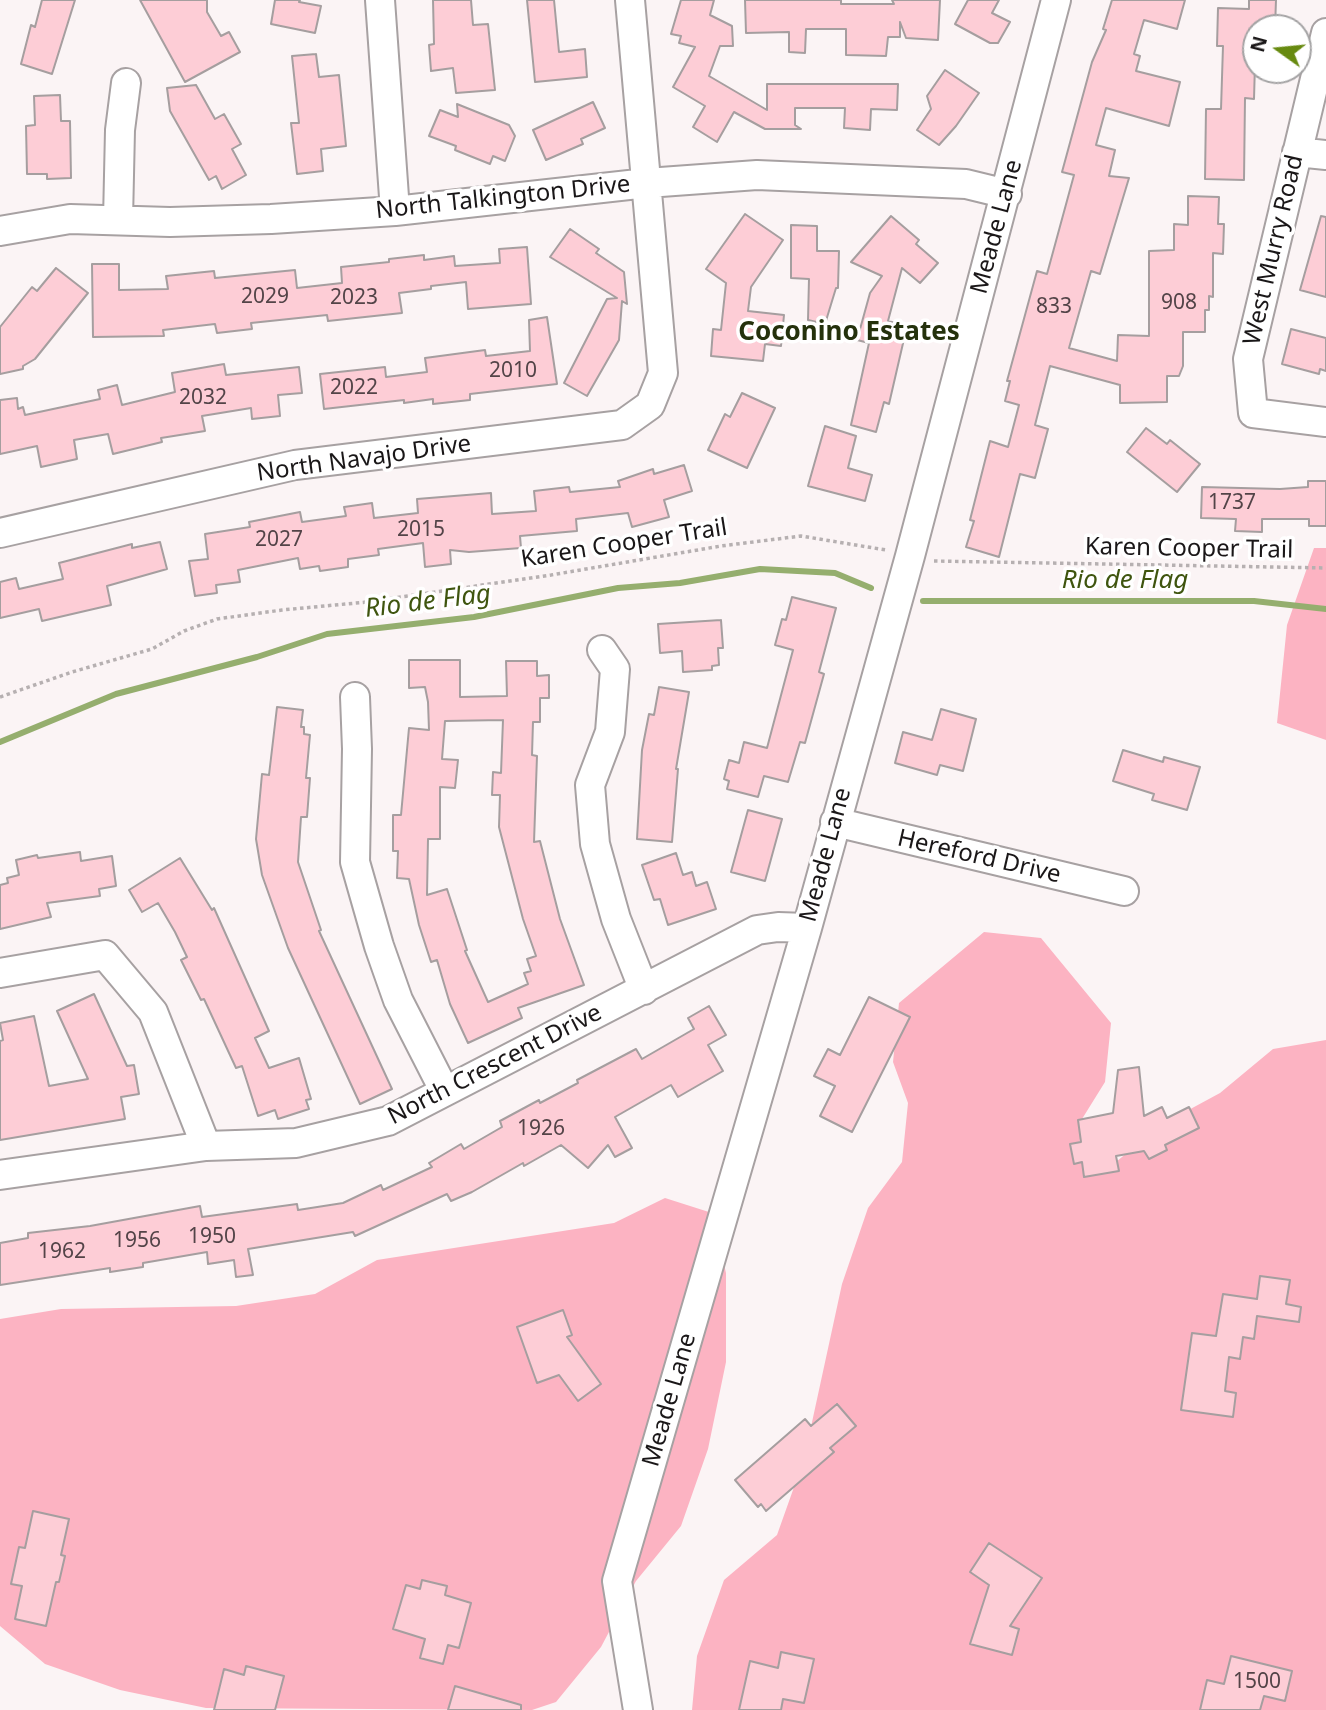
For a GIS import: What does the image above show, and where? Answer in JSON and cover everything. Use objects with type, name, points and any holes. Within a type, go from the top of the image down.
[{"type":"street","points":[[380,0],[396,211]]},
{"type":"street","points":[[630,0],[647,183]]},
{"type":"street","name":"Meade Lane","points":[[638,1710],[617,1581],[807,928],[910,556],[1056,0]]},
{"type":"street","name":"West Murry Road","points":[[1318,422],[1253,413],[1248,359],[1326,33]]},
{"type":"street","points":[[118,220],[120,130],[126,83]]},
{"type":"street","points":[[1297,152],[1326,155]]},
{"type":"street","name":"North Talkington Drive","points":[[0,231],[70,219],[170,222],[396,211],[647,183],[757,175],[966,184],[1007,194]]},
{"type":"street","name":"North Navajo Drive","points":[[0,533],[295,464],[622,425],[650,405],[663,373],[647,183]]},
{"type":"street","points":[[602,650],[615,669],[610,732],[590,785],[596,845],[616,919],[644,990]]},
{"type":"street","points":[[355,696],[355,862],[398,1000],[444,1090]]},
{"type":"street","name":"Hereford Drive","points":[[835,822],[1124,891]]},
{"type":"street","name":"North Crescent Drive","points":[[0,1175],[206,1146],[296,1143],[387,1121],[757,930],[778,927],[807,928]]},
{"type":"street","points":[[0,973],[105,956],[153,1012],[206,1146]]},
{"type":"path","name":"Karen Cooper Trail","points":[[0,698],[72,672],[152,649],[184,631],[217,620],[282,610],[367,602],[551,575],[721,545],[801,536],[892,551]]},
{"type":"path","name":"Karen Cooper Trail","points":[[926,561],[1326,568]]},
{"type":"shaded area","points":[[1314,548],[1326,548],[1326,740],[1277,723],[1287,625]]},
{"type":"shaded area","points":[[984,932],[1041,938],[1111,1023],[1105,1082],[1082,1119],[1078,1158],[1116,1162],[1159,1126],[1220,1093],[1273,1049],[1326,1040],[1326,1710],[692,1710],[697,1656],[724,1580],[777,1535],[804,1459],[842,1284],[868,1208],[902,1162],[908,1103],[893,1062],[899,1003]]},
{"type":"shaded area","points":[[665,1198],[712,1213],[726,1273],[726,1362],[708,1449],[681,1526],[636,1581],[601,1647],[556,1702],[532,1710],[206,1708],[120,1690],[45,1664],[0,1626],[0,1319],[61,1309],[236,1306],[315,1294],[377,1260],[614,1223]]},
{"type":"building","points":[[42,0],[75,0],[52,74],[21,64],[31,25],[35,27]]},
{"type":"building","points":[[140,0],[207,0],[207,12],[221,36],[229,32],[240,52],[185,82]]},
{"type":"building","points":[[275,0],[300,0],[299,2],[321,6],[315,33],[271,24]]},
{"type":"building","points":[[433,0],[471,0],[473,25],[488,24],[495,90],[456,93],[453,68],[431,71],[429,45],[434,44]]},
{"type":"building","points":[[527,0],[554,0],[559,52],[585,49],[587,77],[535,82]]},
{"type":"building","points":[[681,0],[714,0],[710,15],[732,26],[733,46],[720,46],[709,76],[767,110],[767,84],[898,84],[897,110],[871,109],[870,130],[844,128],[845,108],[795,108],[795,125],[801,129],[765,129],[734,112],[717,142],[693,127],[705,106],[673,87],[695,47],[679,43],[681,36],[671,34]]},
{"type":"building","points":[[745,0],[841,0],[841,4],[894,4],[892,0],[940,0],[938,40],[906,38],[900,22],[900,37],[888,37],[886,56],[846,55],[846,29],[806,29],[805,53],[789,52],[789,32],[746,33]]},
{"type":"building","points":[[968,0],[999,0],[992,13],[1010,22],[998,43],[990,43],[955,24]]},
{"type":"building","points":[[1112,0],[1185,0],[1177,29],[1144,20],[1134,54],[1140,56],[1136,71],[1180,82],[1169,126],[1106,108],[1096,145],[1115,150],[1109,176],[1129,178],[1100,274],[1091,271],[1069,348],[1117,361],[1118,335],[1149,336],[1149,251],[1174,250],[1174,224],[1188,225],[1188,196],[1219,197],[1218,224],[1224,224],[1223,254],[1213,253],[1213,297],[1209,296],[1209,310],[1205,310],[1205,332],[1183,332],[1183,366],[1179,376],[1167,376],[1167,402],[1120,403],[1120,385],[1050,366],[1035,425],[1048,429],[1035,478],[1020,474],[999,557],[966,547],[974,521],[970,520],[990,441],[1008,447],[1019,405],[1005,401],[1010,381],[1007,381],[1037,271],[1047,274],[1074,175],[1062,172],[1092,62],[1106,30],[1103,29]]},
{"type":"building","points":[[1249,0],[1276,0],[1276,14],[1242,14],[1242,84],[1254,84],[1254,99],[1245,98],[1244,180],[1205,179],[1206,109],[1221,109],[1223,46],[1217,46],[1218,8],[1249,9]]},
{"type":"building","points":[[316,54],[319,77],[339,75],[346,146],[321,149],[323,171],[297,174],[291,123],[299,123],[292,56]]},
{"type":"building","points":[[945,70],[979,93],[939,145],[917,130],[931,109],[927,96]]},
{"type":"building","points":[[196,85],[215,119],[224,114],[241,144],[232,149],[246,175],[222,189],[216,176],[209,180],[170,111],[167,88]]},
{"type":"building","points":[[60,95],[61,121],[70,121],[71,178],[47,179],[47,174],[27,174],[26,126],[35,125],[34,96]]},
{"type":"building","points":[[593,102],[605,128],[581,139],[583,144],[546,160],[533,130]]},
{"type":"building","points":[[457,104],[509,125],[515,136],[505,161],[493,156],[490,164],[455,150],[456,146],[429,136],[440,110],[458,117]]},
{"type":"building","points":[[745,214],[783,240],[751,287],[748,311],[784,315],[781,346],[765,344],[763,361],[711,356],[713,329],[721,330],[726,283],[706,269]]},
{"type":"building","points":[[891,216],[919,240],[916,244],[938,263],[920,283],[902,268],[888,321],[907,326],[889,404],[884,402],[876,432],[851,425],[869,343],[857,340],[870,293],[882,276],[851,262]]},
{"type":"building","points":[[1321,216],[1326,217],[1326,297],[1300,290]]},
{"type":"building","points":[[791,225],[817,226],[817,251],[839,251],[838,288],[825,324],[808,320],[809,279],[791,278]]},
{"type":"building","points":[[570,229],[599,249],[596,253],[624,272],[627,304],[622,301],[619,340],[587,396],[564,383],[607,299],[617,298],[550,257]]},
{"type":"building","points":[[527,247],[531,304],[468,309],[466,282],[399,293],[402,313],[328,321],[327,315],[251,323],[252,329],[217,333],[215,324],[163,330],[164,336],[93,337],[92,264],[119,264],[119,290],[168,289],[166,276],[214,271],[215,278],[295,270],[297,288],[342,283],[341,267],[424,255],[424,260],[454,256],[455,266],[500,263],[499,249]]},
{"type":"building","points":[[56,268],[88,293],[35,359],[23,366],[23,369],[0,374],[0,327],[32,287],[37,291]]},
{"type":"building","points":[[547,317],[557,384],[470,394],[470,400],[433,404],[433,399],[404,403],[404,400],[324,409],[320,374],[385,367],[386,377],[427,372],[425,358],[485,350],[486,356],[530,351],[529,320]]},
{"type":"building","points":[[1291,329],[1326,338],[1326,371],[1320,369],[1319,374],[1282,364]]},
{"type":"building","points":[[224,364],[226,375],[299,367],[302,393],[278,395],[280,416],[252,419],[251,408],[202,416],[205,431],[161,438],[162,442],[113,454],[108,434],[74,440],[77,459],[41,467],[37,446],[0,454],[0,400],[17,398],[18,409],[23,407],[25,415],[100,399],[98,390],[117,385],[122,405],[175,392],[172,373]]},
{"type":"building","points":[[742,393],[775,408],[747,468],[708,450],[725,414],[730,417]]},
{"type":"building","points":[[825,426],[856,436],[848,468],[872,475],[865,501],[808,486]]},
{"type":"building","points":[[1146,428],[1167,444],[1170,440],[1200,464],[1177,492],[1127,452]]},
{"type":"building","points":[[684,465],[692,491],[664,500],[669,517],[632,527],[628,513],[576,519],[577,531],[520,536],[521,548],[469,552],[450,550],[451,564],[425,567],[423,543],[378,549],[379,555],[348,559],[348,567],[320,571],[319,566],[300,569],[298,558],[238,570],[240,582],[216,585],[217,593],[195,596],[189,561],[208,559],[205,534],[250,527],[249,522],[300,512],[302,522],[346,516],[344,507],[372,503],[374,518],[418,513],[417,499],[491,493],[492,514],[536,511],[534,491],[569,487],[570,492],[620,487],[618,481],[653,469],[654,474]]},
{"type":"building","points":[[1308,481],[1326,481],[1326,526],[1309,526],[1309,519],[1262,519],[1262,532],[1235,531],[1236,519],[1201,518],[1202,487],[1280,489],[1308,487]]},
{"type":"building","points":[[160,542],[167,569],[107,586],[111,605],[42,621],[39,609],[0,618],[0,582],[16,578],[19,589],[63,579],[59,563],[132,544],[132,548]]},
{"type":"building","points":[[792,597],[836,608],[819,672],[824,674],[805,743],[800,742],[788,782],[764,776],[758,797],[727,789],[729,781],[724,779],[729,760],[739,763],[744,742],[767,748],[793,650],[775,645]]},
{"type":"building","points":[[721,620],[723,648],[718,648],[719,665],[712,666],[712,670],[683,672],[682,651],[660,653],[658,624]]},
{"type":"building","points":[[409,660],[460,660],[460,697],[507,696],[506,661],[537,661],[537,676],[549,675],[549,698],[540,698],[540,722],[533,722],[532,755],[537,756],[534,842],[540,841],[560,919],[584,985],[518,1008],[522,1018],[468,1043],[450,1004],[437,960],[431,962],[419,925],[409,879],[397,878],[398,851],[393,851],[393,815],[401,815],[409,728],[429,730],[425,687],[409,688]],"holes":[[[503,720],[501,773],[493,772],[492,795],[500,795],[499,827],[523,919],[536,956],[527,959],[531,971],[524,973],[528,984],[488,1002],[465,951],[467,950],[447,889],[427,895],[428,839],[440,839],[440,787],[455,788],[458,760],[442,759],[445,721]]]},
{"type":"building","points":[[659,687],[689,692],[676,769],[672,842],[637,839],[642,750],[649,714],[654,715]]},
{"type":"building","points":[[277,707],[303,710],[301,727],[304,727],[304,734],[310,735],[306,778],[310,778],[307,817],[301,817],[298,862],[321,930],[319,931],[392,1089],[360,1104],[288,948],[262,875],[256,839],[262,774],[269,775]]},
{"type":"building","points":[[941,709],[976,719],[963,771],[940,765],[937,775],[895,763],[903,732],[932,740]]},
{"type":"building","points":[[1123,750],[1163,762],[1164,757],[1200,767],[1187,810],[1152,800],[1154,794],[1113,781]]},
{"type":"building","points":[[748,810],[782,819],[765,881],[731,872]]},
{"type":"building","points":[[80,852],[81,861],[112,856],[116,886],[99,889],[100,896],[47,903],[51,917],[0,929],[0,885],[8,883],[7,878],[19,875],[16,860],[37,855],[38,858]]},
{"type":"building","points":[[676,853],[683,875],[692,872],[696,886],[707,882],[716,909],[668,925],[660,899],[654,900],[642,865]]},
{"type":"building","points":[[180,858],[212,910],[214,908],[269,1031],[255,1038],[269,1068],[299,1058],[311,1099],[306,1100],[309,1109],[278,1119],[275,1110],[258,1116],[242,1066],[236,1068],[204,999],[201,1000],[181,960],[187,957],[175,932],[158,903],[142,912],[129,890]]},
{"type":"building","points":[[94,994],[127,1066],[134,1065],[139,1094],[121,1097],[125,1119],[0,1140],[0,1041],[3,1040],[0,1023],[34,1016],[49,1086],[88,1079],[57,1011]]},
{"type":"building","points":[[869,997],[910,1017],[852,1132],[820,1116],[835,1086],[814,1076],[828,1049],[840,1055]]},
{"type":"building","points":[[709,1006],[726,1035],[708,1045],[723,1071],[678,1097],[671,1085],[615,1117],[632,1148],[615,1157],[608,1145],[588,1168],[561,1145],[472,1192],[451,1201],[447,1194],[355,1236],[353,1232],[248,1249],[253,1275],[236,1277],[234,1260],[208,1264],[207,1252],[143,1263],[143,1267],[110,1272],[110,1268],[0,1285],[0,1243],[28,1238],[28,1233],[90,1226],[200,1206],[202,1217],[297,1204],[298,1210],[343,1203],[381,1185],[383,1190],[432,1167],[429,1163],[461,1144],[464,1149],[502,1127],[500,1121],[578,1083],[577,1080],[636,1049],[642,1059],[694,1029],[688,1018]]},
{"type":"building","points":[[1139,1067],[1144,1116],[1162,1107],[1167,1118],[1189,1107],[1199,1128],[1165,1145],[1167,1150],[1149,1159],[1144,1151],[1116,1156],[1119,1171],[1084,1177],[1082,1162],[1074,1164],[1070,1144],[1081,1142],[1078,1120],[1113,1113],[1118,1070]]},
{"type":"building","points":[[1260,1276],[1290,1280],[1286,1304],[1301,1307],[1299,1322],[1257,1316],[1254,1339],[1243,1337],[1240,1359],[1229,1357],[1225,1391],[1236,1393],[1233,1417],[1181,1410],[1192,1333],[1216,1336],[1223,1294],[1257,1299]]},
{"type":"building","points":[[563,1310],[572,1335],[567,1337],[601,1384],[578,1401],[559,1375],[537,1383],[517,1327]]},
{"type":"building","points":[[837,1404],[856,1426],[830,1448],[834,1452],[766,1511],[761,1504],[758,1507],[735,1480],[805,1419],[811,1426]]},
{"type":"building","points":[[33,1511],[69,1519],[61,1555],[65,1556],[46,1626],[15,1619],[22,1586],[11,1584],[19,1547],[25,1548]]},
{"type":"building","points":[[989,1543],[1042,1578],[1010,1626],[1019,1629],[1012,1655],[970,1644],[989,1585],[970,1572]]},
{"type":"building","points":[[422,1580],[447,1586],[445,1595],[471,1603],[459,1648],[448,1645],[443,1664],[420,1658],[425,1639],[393,1629],[406,1585],[420,1589]]},
{"type":"building","points":[[781,1652],[814,1659],[804,1703],[783,1699],[781,1710],[739,1710],[750,1661],[778,1668]]},
{"type":"building","points":[[1231,1656],[1292,1671],[1285,1701],[1264,1696],[1260,1710],[1200,1710],[1207,1680],[1224,1684]]},
{"type":"building","points":[[246,1666],[284,1676],[275,1710],[214,1710],[224,1669],[244,1675]]},
{"type":"building","points":[[455,1686],[521,1705],[521,1710],[448,1710]]},
{"type":"waterway","name":"Rio de Flag","points":[[0,742],[116,694],[257,657],[327,634],[474,617],[618,588],[680,583],[760,569],[835,573],[871,588]]},
{"type":"waterway","name":"Rio de Flag","points":[[923,601],[1254,601],[1326,609]]},
{"type":"district","name":"Coconino Estates","points":[[849,333]]}]
